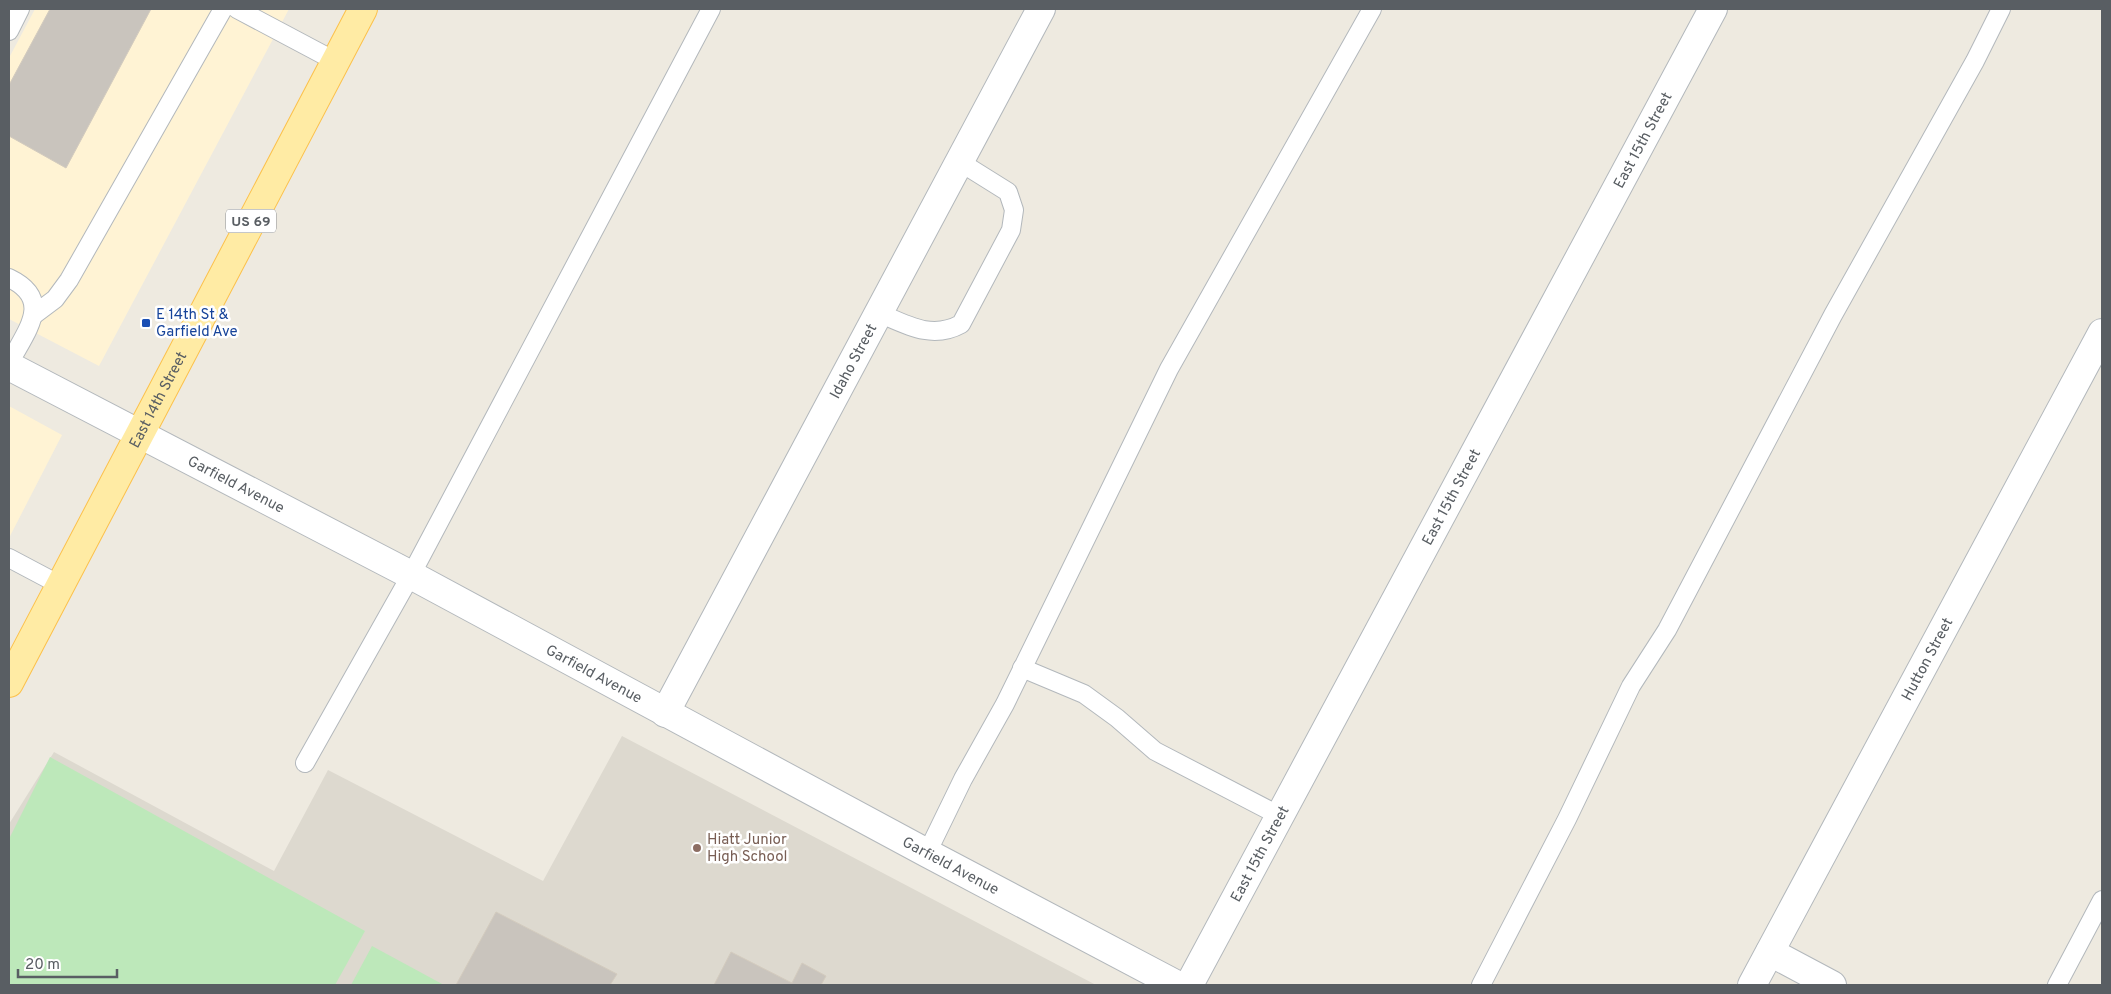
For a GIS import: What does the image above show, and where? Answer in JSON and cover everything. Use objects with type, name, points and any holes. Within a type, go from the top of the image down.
[{"type":"main road","name":"East 14th Street","points":[[9,683],[362,9]]},
{"type":"street","name":"Idaho Street","points":[[665,713],[1042,9]]},
{"type":"street","name":"East 15th Street","points":[[1189,985],[1713,9]]},
{"type":"street","name":"Hutton Street","points":[[1752,985],[2102,333]]},
{"type":"street","name":"Garfield Avenue","points":[[9,365],[411,575],[927,854],[1177,985]]},
{"type":"street","points":[[1770,952],[1832,985]]},
{"type":"lane","points":[[9,31],[20,9]]},
{"type":"lane","points":[[9,365],[35,314],[55,299],[69,280],[223,9]]},
{"type":"lane","points":[[237,9],[335,61]]},
{"type":"lane","points":[[305,763],[411,575],[711,9]]},
{"type":"lane","points":[[927,854],[1022,668],[1169,369],[1372,9]]},
{"type":"lane","points":[[1482,985],[1567,819],[1632,686],[1668,630],[1833,315],[1975,61],[2001,9]]},
{"type":"lane","points":[[879,313],[909,326],[932,332],[948,331],[961,324],[966,316],[1011,230],[1014,210],[1008,192],[960,162]]},
{"type":"lane","points":[[9,278],[21,284],[33,298],[35,314]]},
{"type":"lane","points":[[9,558],[60,585]]},
{"type":"lane","points":[[1022,668],[1084,694],[1117,718],[1155,751],[1280,816]]},
{"type":"lane","points":[[2058,985],[2102,900]]},
{"type":"shaded area","points":[[35,9],[289,9],[99,366],[9,319],[9,58]]},
{"type":"shaded area","points":[[9,406],[62,435],[9,538]]},
{"type":"shaded area","name":"Hiatt Junior High School","points":[[622,736],[1096,985],[9,985],[9,824],[54,752],[274,871],[328,770],[543,881]]},
{"type":"green space","points":[[50,757],[365,931],[335,985],[9,985],[9,839]]},
{"type":"green space","points":[[372,946],[444,985],[351,985]]},
{"type":"building","points":[[50,9],[151,9],[66,168],[9,136],[9,85]]},
{"type":"building","points":[[496,912],[617,974],[610,985],[456,985]]},
{"type":"building","points":[[731,952],[792,983],[802,963],[826,976],[821,985],[714,985]]},
{"type":"place","name":"E 14th St & Garfield Ave","points":[[146,323]]},
{"type":"place","name":"Hiatt Junior High School","points":[[697,848]]}]
